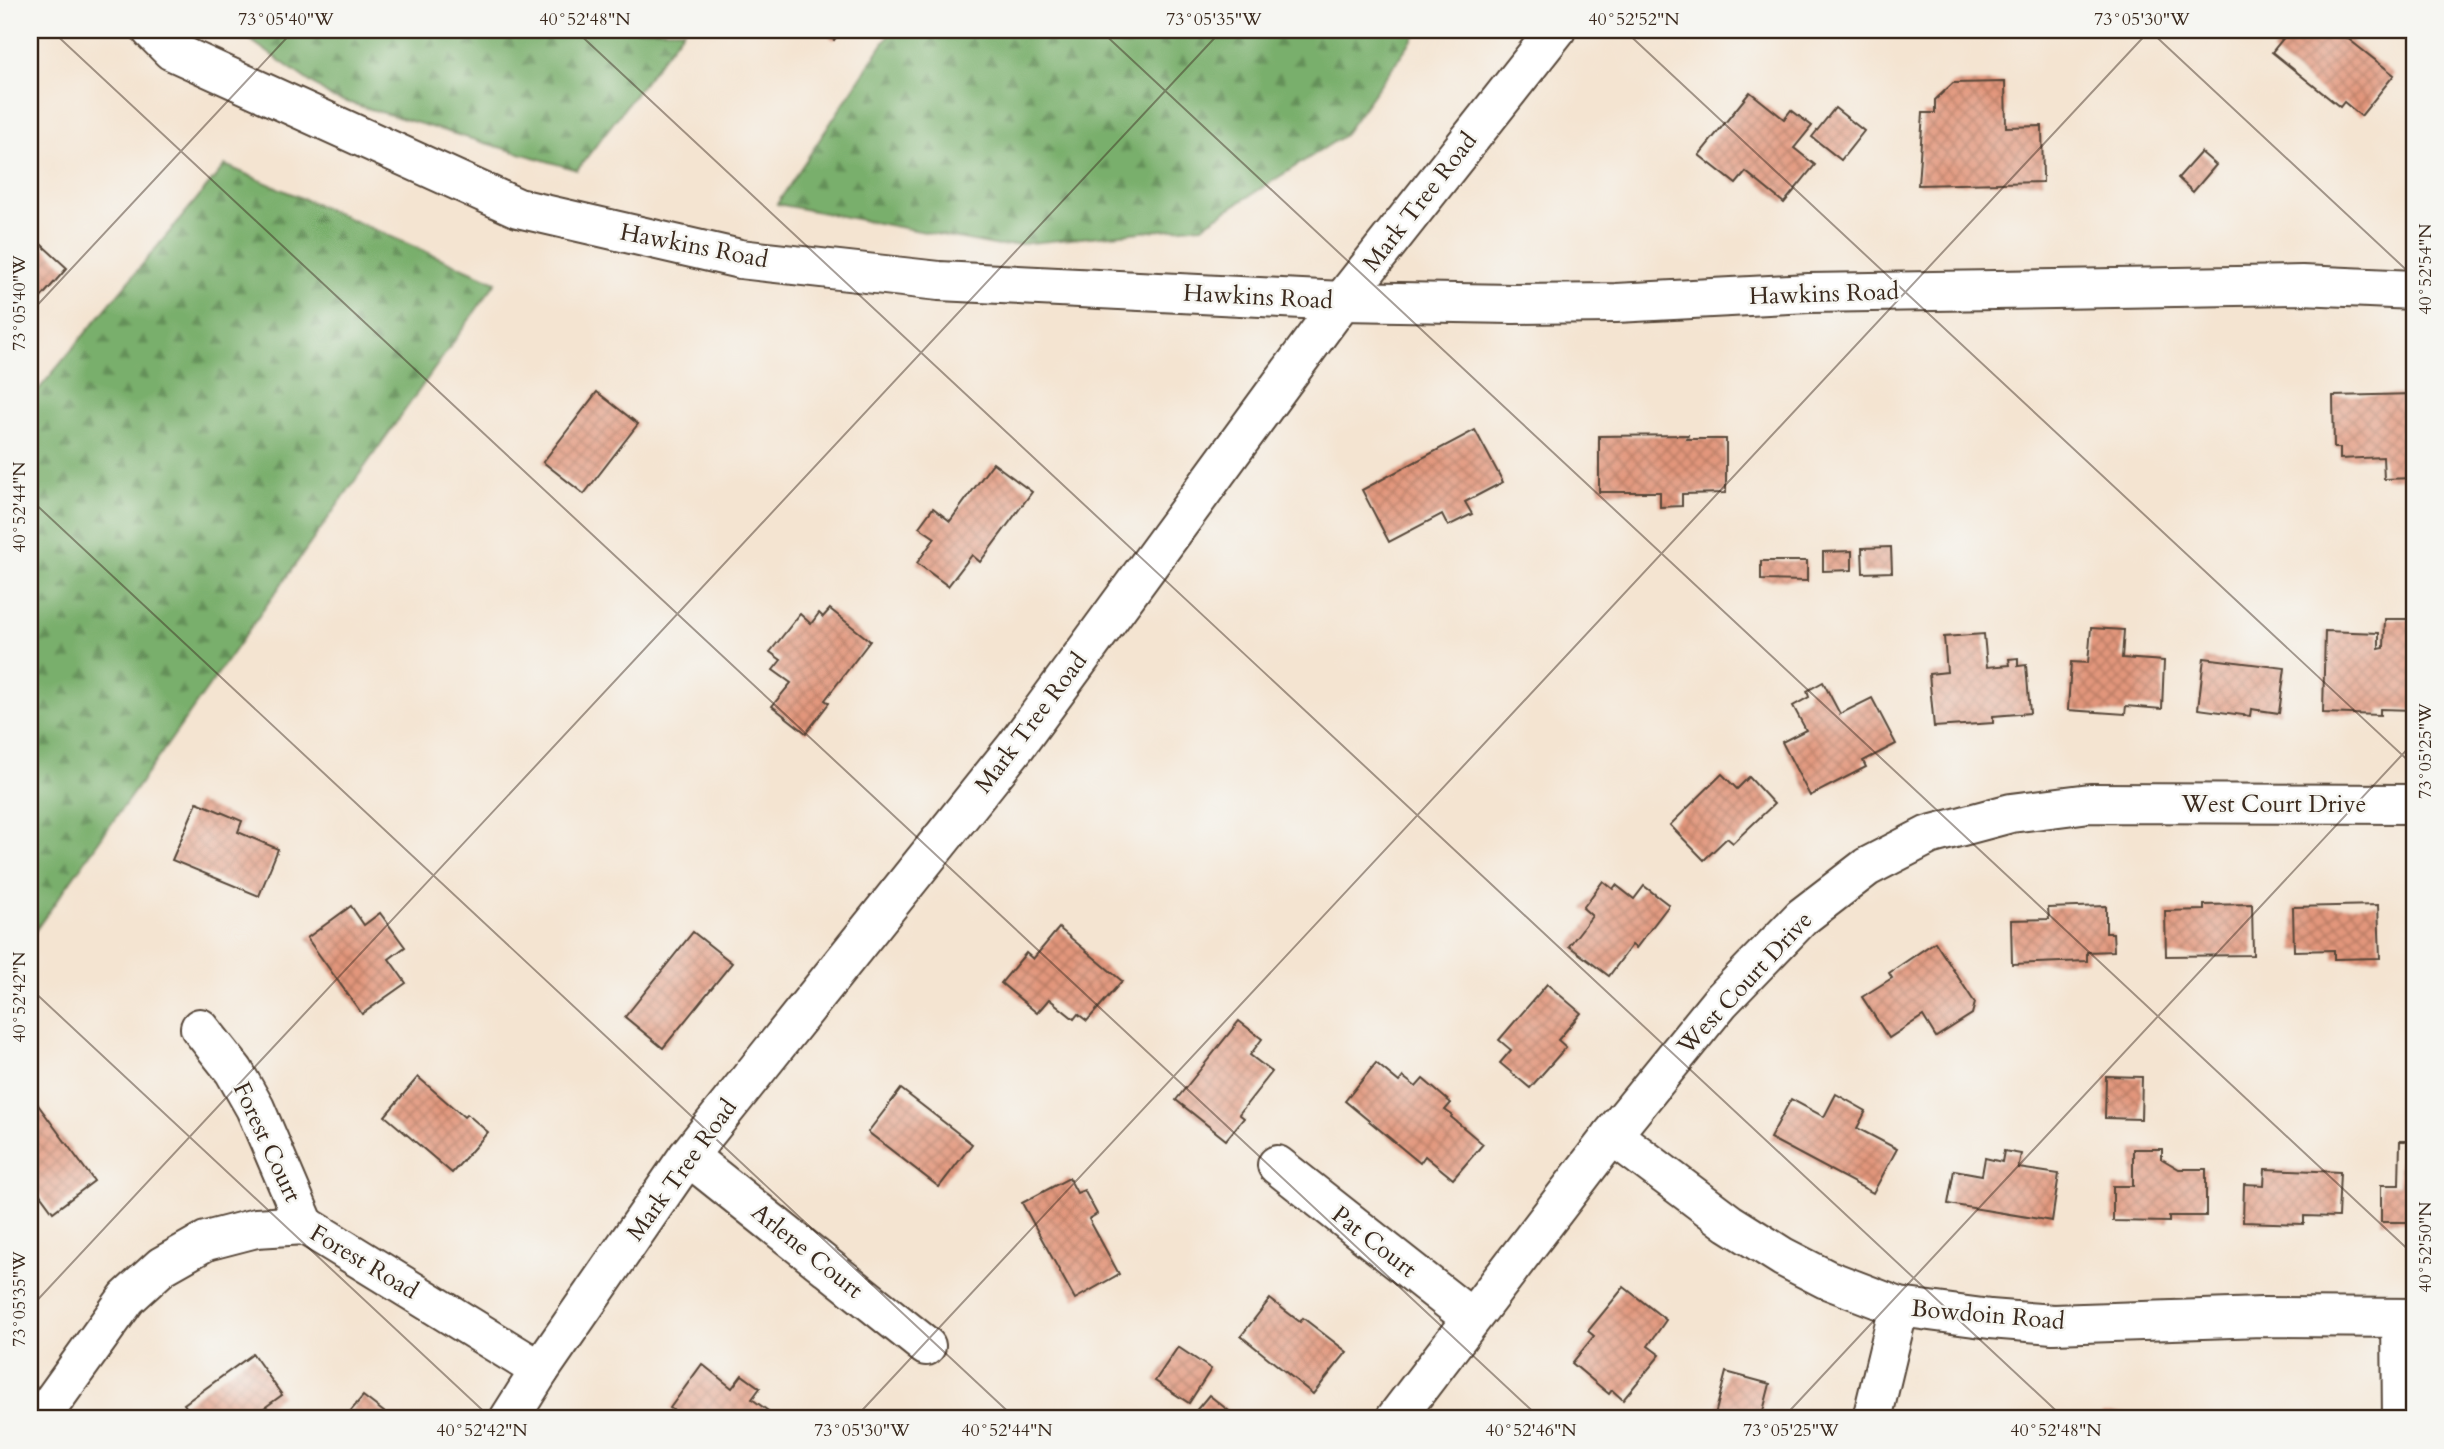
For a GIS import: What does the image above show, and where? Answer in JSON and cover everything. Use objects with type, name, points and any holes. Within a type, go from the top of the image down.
[{"type":"street","name":"Hawkins Road","points":[[151,30],[172,51],[518,208],[740,259],[925,280],[1342,301],[1616,303],[1809,293],[2302,285],[2414,290]]},
{"type":"street","name":"Mark Tree Road","points":[[509,1419],[688,1156],[1016,746],[1342,301],[1556,30]]},
{"type":"street","name":"West Court Drive","points":[[1395,1419],[1612,1135],[1720,1002],[1802,917],[1867,867],[1929,835],[2011,813],[2090,803],[2414,804]]},
{"type":"street","name":"Forest Court","points":[[200,1028],[234,1071],[255,1108],[305,1225]]},
{"type":"street","name":"Bowdoin Road","points":[[1612,1135],[1729,1223],[1783,1257],[1826,1279],[1899,1307],[2053,1324],[2262,1317],[2407,1318]]},
{"type":"street","name":"Arlene Court","points":[[688,1156],[926,1346]]},
{"type":"street","name":"Pat Court","points":[[1277,1165],[1471,1318]]},
{"type":"street","name":"Forest Road","points":[[40,1419],[127,1298],[162,1266],[206,1241],[256,1228],[305,1225],[540,1370]]},
{"type":"street","points":[[1872,1419],[1899,1307]]},
{"type":"street","points":[[2402,1419],[2407,1318]]},
{"type":"green space","points":[[236,30],[684,30],[577,170],[333,98]]},
{"type":"green space","points":[[892,30],[1419,30],[1343,136],[1202,226],[999,246],[777,204]]},
{"type":"green space","points":[[225,165],[496,282],[30,938],[30,400]]},
{"type":"building","points":[[821,30],[842,30],[834,40]]},
{"type":"building","points":[[2290,30],[2337,30],[2394,75],[2361,116],[2344,102],[2340,107],[2272,52]]},
{"type":"building","points":[[2005,82],[2006,127],[2042,126],[2043,182],[1918,185],[1923,113],[1935,113],[1935,100],[1953,83]]},
{"type":"building","points":[[1750,92],[1784,119],[1791,110],[1812,126],[1794,148],[1815,165],[1784,203],[1746,172],[1736,184],[1699,155]]},
{"type":"building","points":[[1835,108],[1864,131],[1841,160],[1812,137]]},
{"type":"building","points":[[2201,152],[2216,165],[2193,192],[2178,178]]},
{"type":"building","points":[[30,234],[67,268],[30,310]]},
{"type":"building","points":[[597,392],[638,424],[584,494],[543,462]]},
{"type":"building","points":[[2414,394],[2414,478],[2384,479],[2383,457],[2340,459],[2340,448],[2334,448],[2333,396]]},
{"type":"building","points":[[1475,430],[1503,482],[1465,502],[1472,514],[1448,526],[1442,514],[1389,542],[1362,490]]},
{"type":"building","points":[[1688,435],[1687,439],[1726,439],[1726,493],[1682,494],[1682,506],[1660,507],[1660,492],[1599,492],[1599,436]]},
{"type":"building","points":[[993,463],[1032,492],[980,562],[972,555],[948,586],[917,563],[935,538],[919,527],[933,508],[950,521]]},
{"type":"building","points":[[1891,547],[1892,572],[1863,573],[1862,548]]},
{"type":"building","points":[[1852,551],[1852,570],[1823,571],[1823,552]]},
{"type":"building","points":[[1761,561],[1807,561],[1807,581],[1761,580]]},
{"type":"building","points":[[830,609],[870,641],[825,700],[829,703],[806,733],[772,706],[791,683],[773,670],[781,660],[770,652],[800,614],[811,624],[819,613],[823,617]]},
{"type":"building","points":[[2385,619],[2411,619],[2410,661],[2414,662],[2414,710],[2380,709],[2380,715],[2323,713],[2325,631],[2379,633],[2379,649],[2384,648]]},
{"type":"building","points":[[2091,628],[2124,630],[2122,658],[2164,661],[2162,709],[2126,706],[2125,714],[2068,710],[2071,662],[2088,663]]},
{"type":"building","points":[[1984,634],[1987,667],[2010,665],[2009,659],[2018,658],[2018,666],[2026,665],[2030,713],[1993,716],[1993,723],[1934,727],[1929,674],[1947,672],[1944,637]]},
{"type":"building","points":[[2204,658],[2285,668],[2279,713],[2251,709],[2250,716],[2198,709]]},
{"type":"building","points":[[1823,682],[1840,714],[1872,698],[1896,744],[1863,761],[1866,767],[1810,796],[1782,742],[1806,730],[1793,706],[1809,697],[1807,691]]},
{"type":"building","points":[[1722,774],[1737,789],[1749,777],[1774,804],[1733,843],[1727,838],[1704,860],[1670,825]]},
{"type":"building","points":[[197,802],[242,821],[238,832],[278,849],[259,896],[172,860]]},
{"type":"building","points":[[1603,881],[1613,889],[1616,885],[1634,899],[1644,886],[1669,905],[1636,948],[1632,945],[1609,976],[1569,946],[1592,916],[1583,908]]},
{"type":"building","points":[[2252,904],[2253,955],[2166,956],[2165,911],[2204,910],[2204,905]]},
{"type":"building","points":[[2378,905],[2380,958],[2334,959],[2334,950],[2294,951],[2293,907]]},
{"type":"building","points":[[351,906],[364,925],[380,913],[405,947],[389,959],[406,983],[362,1014],[307,938]]},
{"type":"building","points":[[2106,906],[2106,933],[2113,933],[2114,951],[2087,952],[2087,961],[2012,964],[2011,920],[2049,919],[2048,908]]},
{"type":"building","points":[[1059,928],[1122,981],[1087,1021],[1078,1014],[1074,1019],[1049,999],[1037,1013],[1001,983],[1026,953],[1033,959]]},
{"type":"building","points":[[693,932],[732,963],[663,1048],[625,1017]]},
{"type":"building","points":[[1935,942],[1975,1003],[1972,1014],[1936,1037],[1923,1016],[1889,1038],[1862,997],[1892,978],[1889,973]]},
{"type":"building","points":[[1547,984],[1581,1013],[1558,1040],[1566,1047],[1530,1088],[1500,1063],[1511,1050],[1499,1040]]},
{"type":"building","points":[[1239,1021],[1262,1039],[1250,1055],[1272,1072],[1239,1114],[1244,1118],[1226,1140],[1176,1100]]},
{"type":"building","points":[[1376,1063],[1399,1082],[1403,1077],[1416,1087],[1423,1079],[1451,1103],[1445,1110],[1451,1117],[1483,1144],[1453,1179],[1425,1156],[1420,1163],[1345,1101]]},
{"type":"building","points":[[2106,1076],[2142,1077],[2141,1119],[2105,1118]]},
{"type":"building","points":[[418,1077],[464,1117],[467,1114],[488,1132],[452,1173],[385,1116]]},
{"type":"building","points":[[901,1089],[972,1144],[939,1187],[868,1132]]},
{"type":"building","points":[[30,1094],[94,1181],[53,1212],[36,1189],[30,1194]]},
{"type":"building","points":[[1836,1094],[1866,1111],[1857,1128],[1897,1149],[1873,1193],[1770,1138],[1791,1099],[1824,1117]]},
{"type":"building","points":[[2400,1141],[2414,1141],[2414,1222],[2381,1222],[2381,1185],[2399,1185]]},
{"type":"building","points":[[2133,1149],[2162,1149],[2162,1159],[2179,1169],[2206,1169],[2206,1216],[2169,1216],[2169,1222],[2113,1221],[2113,1186],[2133,1186]]},
{"type":"building","points":[[2004,1151],[2021,1154],[2018,1168],[2059,1174],[2052,1221],[1948,1204],[1954,1170],[1982,1175],[1985,1158],[2002,1162]]},
{"type":"building","points":[[2265,1169],[2340,1172],[2338,1217],[2304,1216],[2304,1224],[2243,1222],[2244,1184],[2264,1185]]},
{"type":"building","points":[[1069,1178],[1077,1193],[1084,1190],[1097,1214],[1089,1219],[1119,1274],[1075,1299],[1022,1203]]},
{"type":"building","points":[[1624,1287],[1666,1320],[1648,1346],[1660,1355],[1623,1400],[1612,1390],[1609,1394],[1572,1363],[1594,1336],[1588,1331]]},
{"type":"building","points":[[1270,1299],[1300,1322],[1303,1318],[1347,1352],[1313,1394],[1241,1336]]},
{"type":"building","points":[[1178,1347],[1211,1369],[1189,1403],[1155,1381]]},
{"type":"building","points":[[253,1354],[282,1395],[249,1419],[195,1419],[184,1404]]},
{"type":"building","points":[[702,1364],[732,1388],[742,1375],[760,1388],[752,1399],[779,1419],[686,1419],[670,1408]]},
{"type":"building","points":[[1726,1372],[1770,1384],[1761,1419],[1714,1419]]},
{"type":"building","points":[[1209,1395],[1239,1419],[1189,1419]]},
{"type":"building","points":[[363,1396],[393,1419],[344,1419]]},
{"type":"building","points":[[2102,1413],[2161,1414],[2161,1419],[2101,1419]]},
{"type":"building","points":[[2246,1416],[2291,1417],[2291,1419],[2245,1419]]}]
